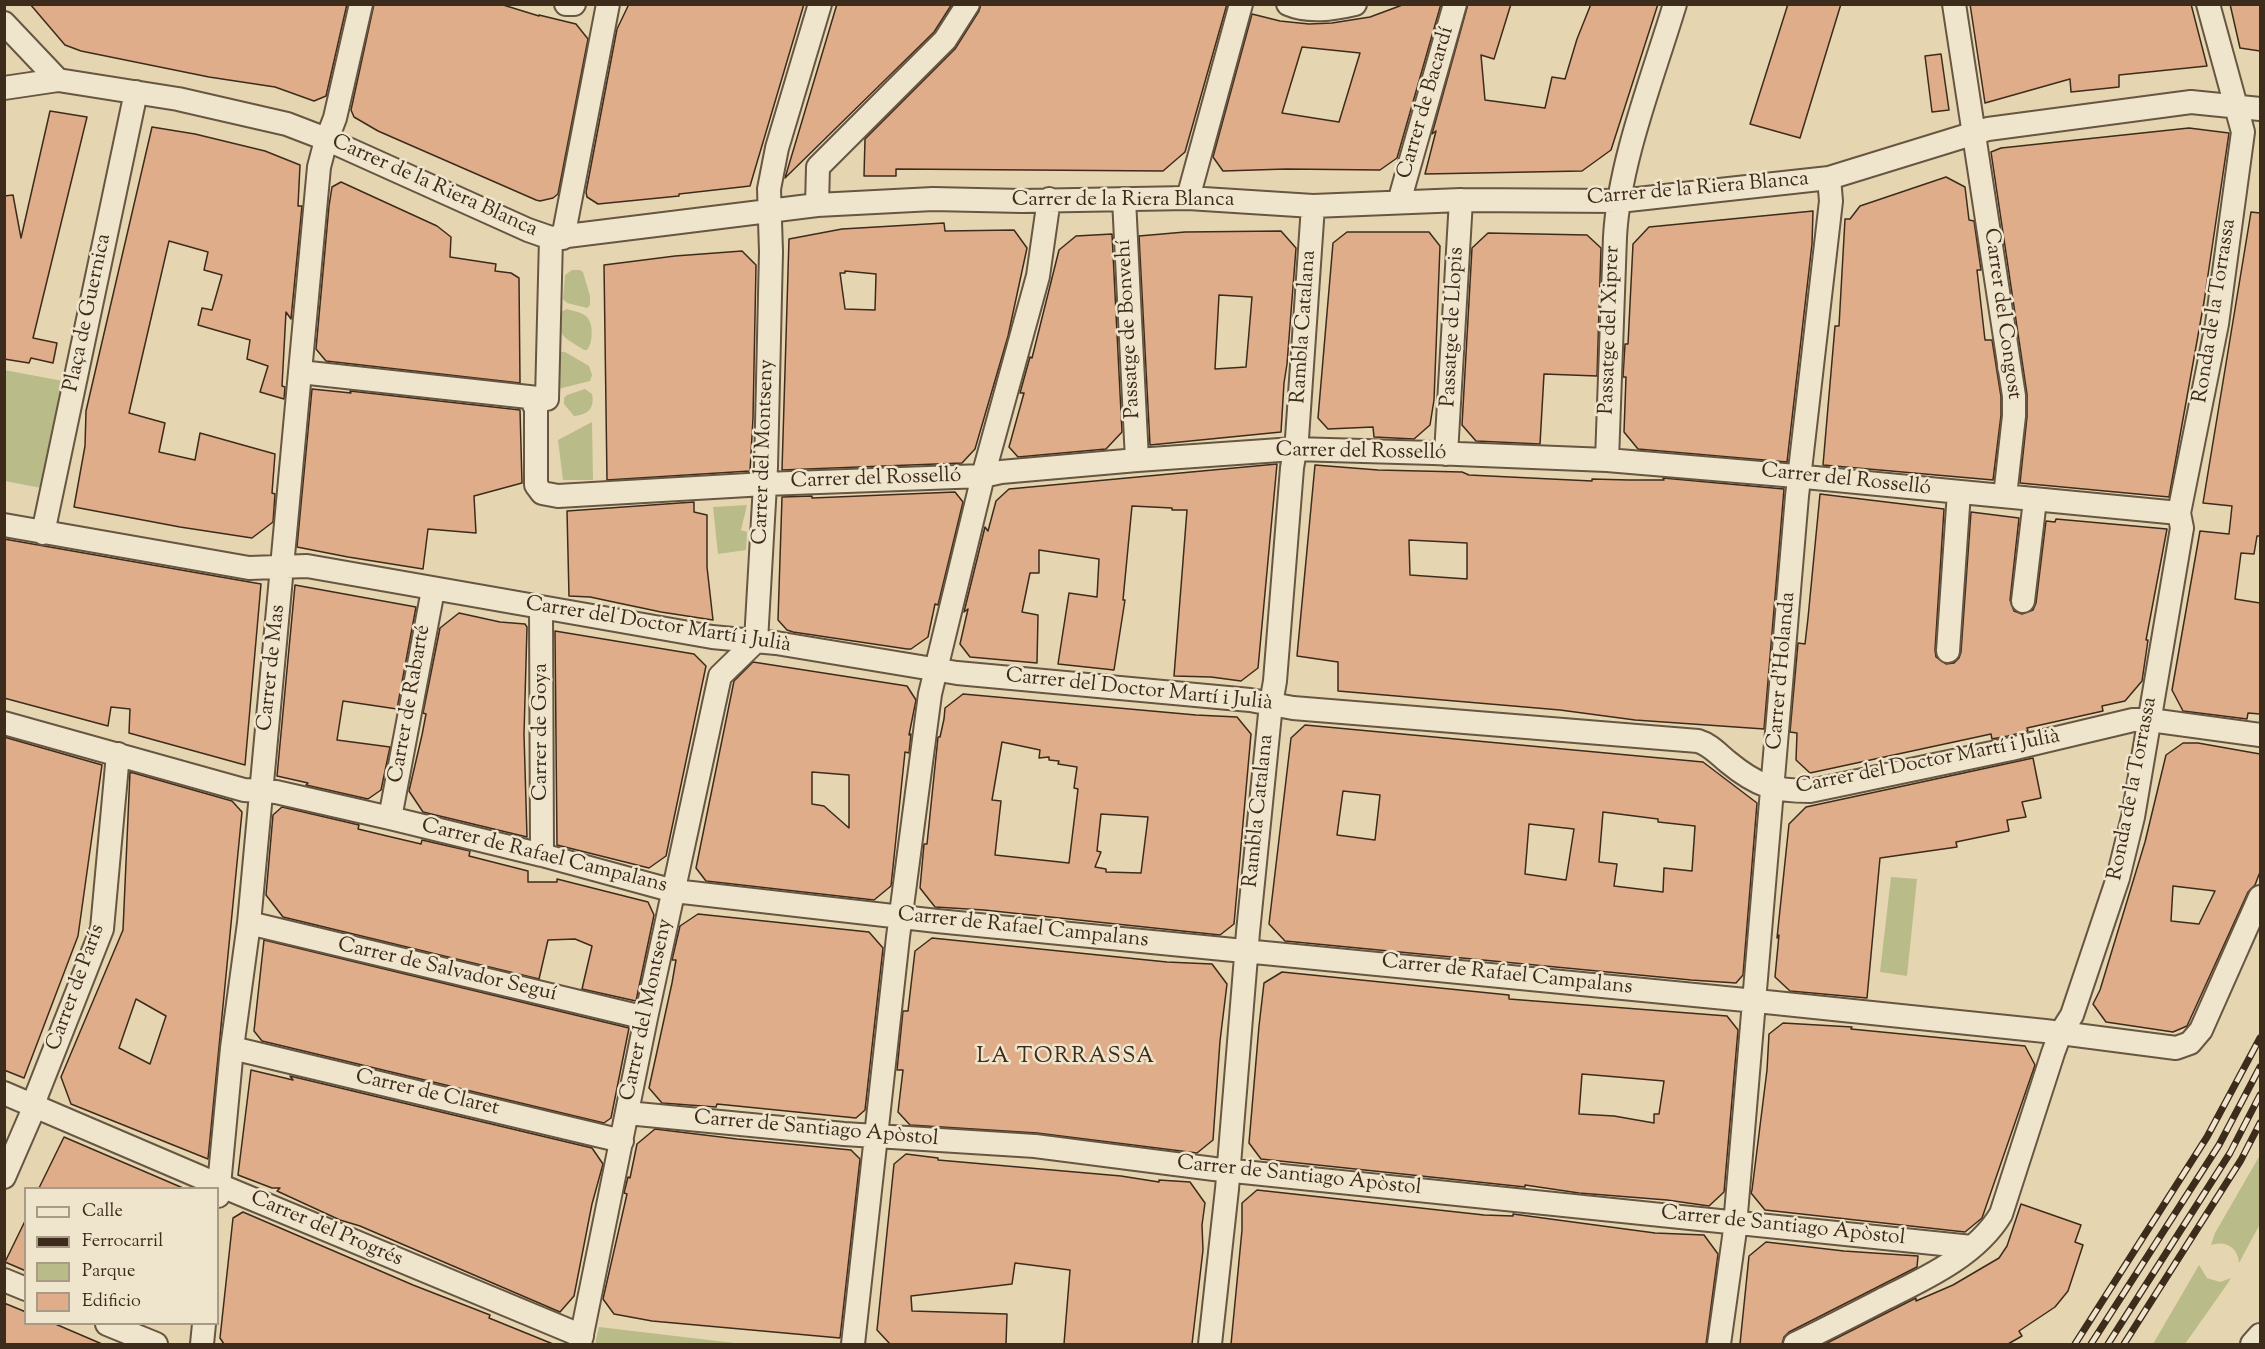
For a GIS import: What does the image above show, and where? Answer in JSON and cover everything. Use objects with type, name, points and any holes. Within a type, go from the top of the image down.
[{"type":"street","name":"Carrer de Mas","points":[[218,1187],[232,1048],[249,923],[260,791],[284,566],[319,167],[326,139],[335,118],[361,4]]},
{"type":"street","points":[[566,4],[574,4]]},
{"type":"street","points":[[300,372],[547,399],[557,238],[608,4]]},
{"type":"street","name":"Carrer del Montseny","points":[[756,641],[765,484],[769,189],[777,148],[820,4]]},
{"type":"street","points":[[817,205],[818,167],[945,40],[968,4]]},
{"type":"street","points":[[1188,198],[1241,4]]},
{"type":"street","points":[[1288,4],[1300,9],[1334,9],[1354,4]]},
{"type":"street","name":"Carrer de Bacardí","points":[[1399,202],[1455,4]]},
{"type":"street","name":"Passatge del Xiprer","points":[[1607,460],[1616,226],[1619,201],[1627,160],[1675,4]]},
{"type":"street","name":"Carrer del Congost","points":[[1954,4],[2014,396],[2006,496]]},
{"type":"street","name":"Ronda de la Torrassa","points":[[1795,1344],[1931,1275],[1972,1247],[1996,1224],[2060,1034],[2072,1015],[2118,878],[2133,817],[2150,720],[2182,528],[2179,513],[2217,324],[2243,132],[2208,4]]},
{"type":"street","points":[[4,24],[58,80]]},
{"type":"street","name":"Carrer de la Riera Blanca","points":[[4,88],[58,80],[178,99],[287,124],[326,139],[528,230],[557,238],[817,205],[933,199],[1022,201],[1188,198],[1313,206],[1461,200],[1619,201],[1829,178],[1975,132],[2191,102],[2260,109]]},
{"type":"street","name":"Plaça de Guernica","points":[[43,533],[136,92]]},
{"type":"street","name":"Carrer d'Holanda","points":[[1719,1344],[1734,1237],[1800,477],[1831,201],[1829,178]]},
{"type":"street","points":[[853,1344],[900,916],[930,694],[982,476],[1038,276],[1049,199]]},
{"type":"street","name":"Passatge de Bonvehí","points":[[1124,199],[1137,460]]},
{"type":"street","name":"Passatge de Llopis","points":[[1446,454],[1461,200]]},
{"type":"street","name":"Rambla Catalana","points":[[1210,1344],[1229,1171],[1246,952],[1275,681],[1294,449],[1297,438],[1313,206]]},
{"type":"street","name":"Carrer del Rosselló","points":[[531,398],[536,409],[535,480],[542,493],[570,496],[765,484],[982,476],[1001,472],[1137,460],[1294,449],[1607,460],[2179,513]]},
{"type":"street","points":[[1948,651],[1959,492]]},
{"type":"street","points":[[2023,600],[2035,500]]},
{"type":"street","name":"Carrer del Doctor Martí i Julià","points":[[4,525],[249,568],[307,566],[433,590],[712,637],[756,641],[935,670],[1293,708],[1698,741],[1708,744],[1739,770],[1772,789],[1810,791],[2011,749],[2133,720],[2150,720],[2260,735]]},
{"type":"street","name":"Carrer de Rabarté","points":[[390,818],[433,590]]},
{"type":"street","name":"Carrer de Goya","points":[[541,608],[542,855]]},
{"type":"street","name":"Carrer del Montseny","points":[[581,1340],[616,1159],[622,1141],[646,1018],[720,676],[712,637]]},
{"type":"street","points":[[720,676],[756,641]]},
{"type":"street","name":"Carrer de Rafael Campalans","points":[[4,723],[244,790],[276,792],[390,818],[542,855],[674,891],[1246,952],[1282,953],[1755,1001],[2176,1048],[2190,1043],[2201,1030],[2260,897]]},
{"type":"street","name":"Carrer de París","points":[[4,1177],[102,929],[118,754]]},
{"type":"street","name":"Carrer de Salvador Seguí","points":[[249,923],[646,1018]]},
{"type":"street","name":"Carrer de Claret","points":[[232,1048],[622,1141]]},
{"type":"street","name":"Carrer del Progrés","points":[[4,1093],[211,1187]]},
{"type":"street","name":"Carrer de Santiago Apòstol","points":[[627,1113],[877,1136],[1035,1146],[1229,1171],[1972,1247]]},
{"type":"street","name":"Carrer del Progrés","points":[[219,1190],[581,1340]]},
{"type":"street","points":[[4,1280],[24,1288]]},
{"type":"street","points":[[111,1325],[156,1344]]},
{"type":"street","points":[[202,1344],[204,1325]]},
{"type":"street","points":[[2252,1344],[2260,1335]]},
{"type":"green space","points":[[572,270],[583,272],[590,296],[590,305],[587,308],[567,303],[563,299],[565,275]]},
{"type":"green space","points":[[567,309],[589,319],[592,333],[587,350],[567,339],[561,332],[560,312]]},
{"type":"green space","points":[[565,352],[589,366],[592,375],[590,381],[558,389],[558,354]]},
{"type":"green space","points":[[4,370],[63,381],[41,488],[5,481]]},
{"type":"green space","points":[[585,389],[592,394],[591,407],[587,412],[574,416],[564,404],[564,398]]},
{"type":"green space","points":[[592,422],[593,480],[563,480],[558,440]]},
{"type":"green space","points":[[747,505],[741,530],[747,532],[746,550],[718,554],[713,507]]},
{"type":"green space","points":[[1891,877],[1917,879],[1907,976],[1880,972]]},
{"type":"green space","points":[[2260,1155],[2260,1224],[2239,1263],[2236,1253],[2230,1246],[2221,1243],[2211,1245],[2215,1233]]},
{"type":"green space","points":[[2199,1265],[2207,1278],[2220,1282],[2231,1278],[2185,1344],[2153,1344]]},
{"type":"green space","points":[[599,1327],[743,1344],[595,1344]]},
{"type":"building","points":[[30,4],[347,4],[326,96],[314,101],[275,87],[209,77],[81,51],[65,45]]},
{"type":"building","points":[[374,4],[500,4],[576,24],[588,39],[558,194],[553,198],[536,200],[378,131],[354,117],[351,110]]},
{"type":"building","points":[[629,4],[804,4],[750,186],[598,204],[587,197],[586,192],[617,29]]},
{"type":"building","points":[[837,4],[952,4],[934,32],[785,178]]},
{"type":"building","points":[[981,4],[1227,4],[1185,152],[1163,171],[896,169],[896,176],[864,176],[865,139],[955,49]]},
{"type":"building","points":[[1405,4],[1441,4],[1397,158],[1380,170],[1223,171],[1213,157],[1252,14],[1280,21],[1309,24],[1370,17]],"holes":[[[1302,47],[1360,53],[1339,122],[1282,113]]]},
{"type":"building","points":[[1468,4],[1511,4],[1494,59],[1481,55],[1485,100],[1545,108],[1552,77],[1565,79],[1591,4],[1658,4],[1611,150],[1582,171],[1425,174],[1436,131],[1432,134]]},
{"type":"building","points":[[1788,4],[1841,4],[1800,138],[1750,124]]},
{"type":"building","points":[[1970,4],[2191,4],[2207,66],[2119,75],[2119,87],[2071,92],[2070,79],[1985,103]]},
{"type":"building","points":[[2230,4],[2260,4],[2260,51],[2240,48]]},
{"type":"building","points":[[1941,54],[1949,110],[1932,112],[1925,56]]},
{"type":"building","points":[[50,111],[87,117],[33,338],[57,343],[53,363],[31,358],[29,363],[4,359],[4,196],[13,195],[21,238]]},
{"type":"building","points":[[152,127],[195,134],[265,151],[300,165],[298,206],[302,206],[291,319],[286,312],[282,386],[285,387],[284,399],[260,392],[268,366],[247,359],[250,340],[198,325],[202,308],[212,310],[222,275],[204,270],[208,252],[169,241],[129,413],[165,423],[159,452],[195,460],[200,433],[275,454],[272,493],[275,494],[273,522],[252,538],[74,507],[85,446],[86,411]]},
{"type":"building","points":[[2189,128],[2229,133],[2204,302],[2169,497],[2020,483],[2027,417],[2027,394],[1991,152],[2001,148]]},
{"type":"building","points":[[1946,177],[1965,187],[1969,220],[1974,221],[1981,270],[1977,270],[1985,340],[1992,340],[2001,397],[1993,480],[1823,465],[1835,326],[1839,326],[1845,219],[1850,219],[1860,206]]},
{"type":"building","points":[[341,182],[437,226],[451,237],[450,257],[496,264],[495,271],[511,273],[519,278],[520,383],[326,361],[316,349],[329,206],[332,187]]},
{"type":"building","points":[[1813,211],[1812,244],[1787,462],[1638,449],[1624,432],[1626,377],[1623,377],[1625,344],[1628,344],[1633,244],[1649,227]]},
{"type":"building","points":[[2251,212],[2260,213],[2260,536],[2257,536],[2254,554],[2241,553],[2235,599],[2260,603],[2260,714],[2248,713],[2247,719],[2183,711],[2172,690],[2200,531],[2229,534],[2232,506],[2203,503]]},
{"type":"building","points":[[944,223],[945,231],[1014,230],[1027,248],[1008,336],[975,449],[962,463],[782,470],[789,239],[842,229]],"holes":[[[845,271],[876,274],[875,310],[845,309],[840,273],[845,273]]]},
{"type":"building","points":[[1281,231],[1296,248],[1281,432],[1150,445],[1139,236],[1185,232]],"holes":[[[1219,295],[1252,297],[1246,367],[1215,369]]]},
{"type":"building","points":[[1347,232],[1429,232],[1440,246],[1434,400],[1430,425],[1414,439],[1374,437],[1373,427],[1328,429],[1318,418],[1333,243]]},
{"type":"building","points":[[1488,233],[1587,235],[1601,248],[1597,376],[1544,374],[1540,444],[1476,441],[1462,425],[1472,248]]},
{"type":"building","points":[[1112,234],[1122,432],[1106,449],[1018,457],[1009,447],[1024,393],[1020,393],[1030,357],[1032,358],[1059,250],[1076,236]]},
{"type":"building","points":[[742,251],[756,265],[750,471],[607,480],[604,265]]},
{"type":"building","points":[[312,389],[351,393],[350,391],[520,410],[522,483],[474,496],[476,533],[428,529],[423,569],[297,547]]},
{"type":"building","points":[[1277,464],[1258,668],[1241,681],[1174,676],[1187,510],[1172,510],[1172,508],[1132,506],[1123,600],[1125,600],[1114,670],[1058,664],[1069,593],[1097,597],[1099,559],[1039,550],[1039,573],[1030,573],[1022,612],[1038,615],[1037,663],[970,657],[960,644],[968,609],[964,612],[985,527],[988,531],[996,501],[1009,489]]},
{"type":"building","points":[[1315,465],[1592,481],[1592,479],[1664,480],[1663,478],[1784,489],[1764,729],[1635,720],[1560,710],[1338,691],[1338,662],[1297,656]],"holes":[[[1409,540],[1467,543],[1467,579],[1410,575]]]},
{"type":"building","points":[[955,492],[963,502],[928,637],[911,649],[907,649],[793,632],[787,630],[778,620],[782,497],[812,496],[812,498]]},
{"type":"building","points":[[1820,494],[1944,509],[1935,650],[1936,657],[1946,664],[1954,663],[1961,652],[1971,512],[2019,518],[2010,600],[2014,611],[2022,614],[2033,610],[2036,603],[2046,521],[2055,522],[2056,519],[2167,529],[2146,640],[2148,640],[2142,681],[2125,701],[2102,706],[2103,711],[2027,728],[2028,731],[2008,736],[1992,739],[1991,734],[1810,773],[1796,760],[1797,733],[1790,732],[1798,643],[1805,644]]},
{"type":"building","points":[[694,502],[694,512],[707,515],[707,567],[713,620],[590,597],[569,596],[567,511]]},
{"type":"building","points":[[4,539],[261,584],[245,765],[129,733],[130,709],[111,707],[108,726],[4,698]]},
{"type":"building","points":[[295,585],[416,607],[397,709],[343,701],[337,740],[390,747],[381,790],[368,799],[277,776]]},
{"type":"building","points":[[459,613],[500,622],[525,624],[527,627],[524,734],[527,837],[423,812],[409,791],[426,714],[423,713],[440,628]]},
{"type":"building","points":[[555,631],[694,654],[706,666],[666,856],[649,868],[557,845]]},
{"type":"building","points":[[753,662],[907,686],[916,700],[909,735],[911,734],[909,753],[905,752],[891,886],[874,900],[706,881],[696,868],[734,681]],"holes":[[[812,772],[849,775],[849,828],[824,806],[812,804]]]},
{"type":"building","points":[[963,694],[1237,717],[1251,734],[1234,924],[1220,935],[984,910],[935,907],[920,888],[938,737],[940,737],[945,708]],"holes":[[[1002,742],[1040,750],[1039,758],[1049,757],[1049,760],[1059,761],[1058,764],[1077,767],[1074,788],[1078,789],[1069,863],[995,855],[1001,801],[992,800]],[[1101,814],[1148,817],[1141,873],[1106,872],[1106,869],[1095,867],[1101,852],[1097,851]]]},
{"type":"building","points":[[1305,725],[1703,762],[1757,803],[1743,975],[1736,983],[1691,980],[1285,941],[1269,924],[1291,738]],"holes":[[[1343,791],[1380,795],[1375,840],[1337,835]],[[1603,812],[1695,826],[1692,871],[1664,868],[1663,892],[1614,886],[1617,864],[1599,862]],[[1529,824],[1574,829],[1566,880],[1525,874]]]},
{"type":"building","points":[[4,737],[102,765],[78,936],[24,1078],[4,1070]]},
{"type":"building","points":[[2183,743],[2198,743],[2260,754],[2260,872],[2255,885],[2248,892],[2187,1026],[2173,1032],[2106,1022],[2093,1004],[2100,990],[2145,842],[2166,755]],"holes":[[[2173,886],[2215,891],[2199,924],[2171,921]]]},
{"type":"building","points":[[2033,758],[2041,798],[2022,802],[2026,817],[2007,820],[2009,831],[1956,842],[1957,847],[1880,858],[1867,998],[1790,991],[1775,977],[1789,824],[1806,807]]},
{"type":"building","points":[[130,772],[232,801],[242,812],[208,1159],[71,1104],[61,1077],[123,930]],"holes":[[[136,999],[166,1016],[150,1064],[119,1048]]]},
{"type":"building","points":[[282,807],[359,825],[358,829],[421,844],[422,840],[470,851],[469,856],[528,871],[528,882],[557,882],[557,879],[648,902],[654,915],[636,1001],[582,989],[592,946],[575,939],[548,940],[539,979],[283,917],[266,895],[273,815]]},
{"type":"building","points":[[698,914],[869,932],[883,948],[865,1110],[856,1118],[717,1104],[716,1107],[662,1103],[649,1088],[672,983],[676,960],[672,960],[680,926]]},
{"type":"building","points":[[932,938],[1167,962],[1212,964],[1227,984],[1220,1041],[1213,1140],[1197,1153],[1037,1133],[910,1125],[898,1112],[903,1070],[897,1070],[903,1011],[908,1011],[915,951]]},
{"type":"building","points":[[264,940],[629,1028],[611,1118],[604,1123],[262,1041],[254,1031]]},
{"type":"building","points":[[1282,972],[1509,995],[1509,999],[1727,1016],[1738,1030],[1724,1192],[1709,1206],[1261,1159],[1249,1143],[1264,983]],"holes":[[[1582,1074],[1664,1081],[1659,1114],[1654,1114],[1654,1123],[1614,1116],[1579,1114]]]},
{"type":"building","points":[[1783,1023],[1852,1027],[1851,1029],[2025,1046],[2035,1065],[1982,1218],[1965,1232],[1765,1210],[1751,1193],[1767,1070],[1769,1034]]},
{"type":"building","points":[[251,1070],[293,1080],[290,1076],[592,1148],[603,1164],[592,1204],[574,1296],[560,1312],[360,1226],[340,1220],[277,1191],[280,1188],[272,1188],[238,1175]]},
{"type":"building","points":[[655,1129],[851,1150],[860,1159],[840,1338],[652,1321],[614,1314],[603,1299],[627,1194],[624,1193],[628,1177],[630,1178],[637,1144]]},
{"type":"building","points":[[64,1137],[181,1187],[39,1187]]},
{"type":"building","points":[[906,1154],[938,1158],[938,1160],[1121,1176],[1159,1182],[1159,1180],[1190,1182],[1205,1203],[1202,1225],[1203,1250],[1192,1344],[1064,1344],[1070,1270],[1015,1263],[1012,1284],[911,1296],[912,1311],[1007,1314],[1006,1344],[890,1344],[877,1330],[894,1164]]},
{"type":"building","points":[[1257,1190],[1484,1215],[1513,1216],[1513,1214],[1655,1233],[1704,1235],[1718,1254],[1706,1344],[1231,1344],[1242,1230],[1242,1203]]},
{"type":"building","points":[[2021,1204],[2081,1225],[2075,1242],[2083,1245],[2068,1291],[2055,1307],[2019,1331],[2022,1336],[2008,1344],[1825,1344],[1916,1298],[1916,1301],[1953,1285],[1999,1258],[2007,1246]]},
{"type":"building","points":[[243,1212],[413,1285],[490,1315],[489,1318],[553,1344],[224,1344],[220,1338],[233,1218]]},
{"type":"building","points":[[24,1223],[24,1270],[5,1262]]},
{"type":"building","points":[[1766,1242],[1844,1251],[1918,1256],[1917,1267],[1789,1332],[1782,1344],[1740,1344],[1749,1256]]},
{"type":"building","points":[[4,1303],[24,1311],[24,1325],[58,1325],[102,1344],[4,1344]]},
{"type":"railway","points":[[2075,1344],[2207,1137],[2260,1038]]},
{"type":"railway","points":[[2091,1344],[2219,1145],[2260,1067]]},
{"type":"railway","points":[[2108,1344],[2230,1153],[2260,1095]]},
{"type":"railway","points":[[2124,1344],[2241,1160],[2260,1123]]},
{"type":"district","name":"LA TORRASSA","points":[[1066,1058]]}]
